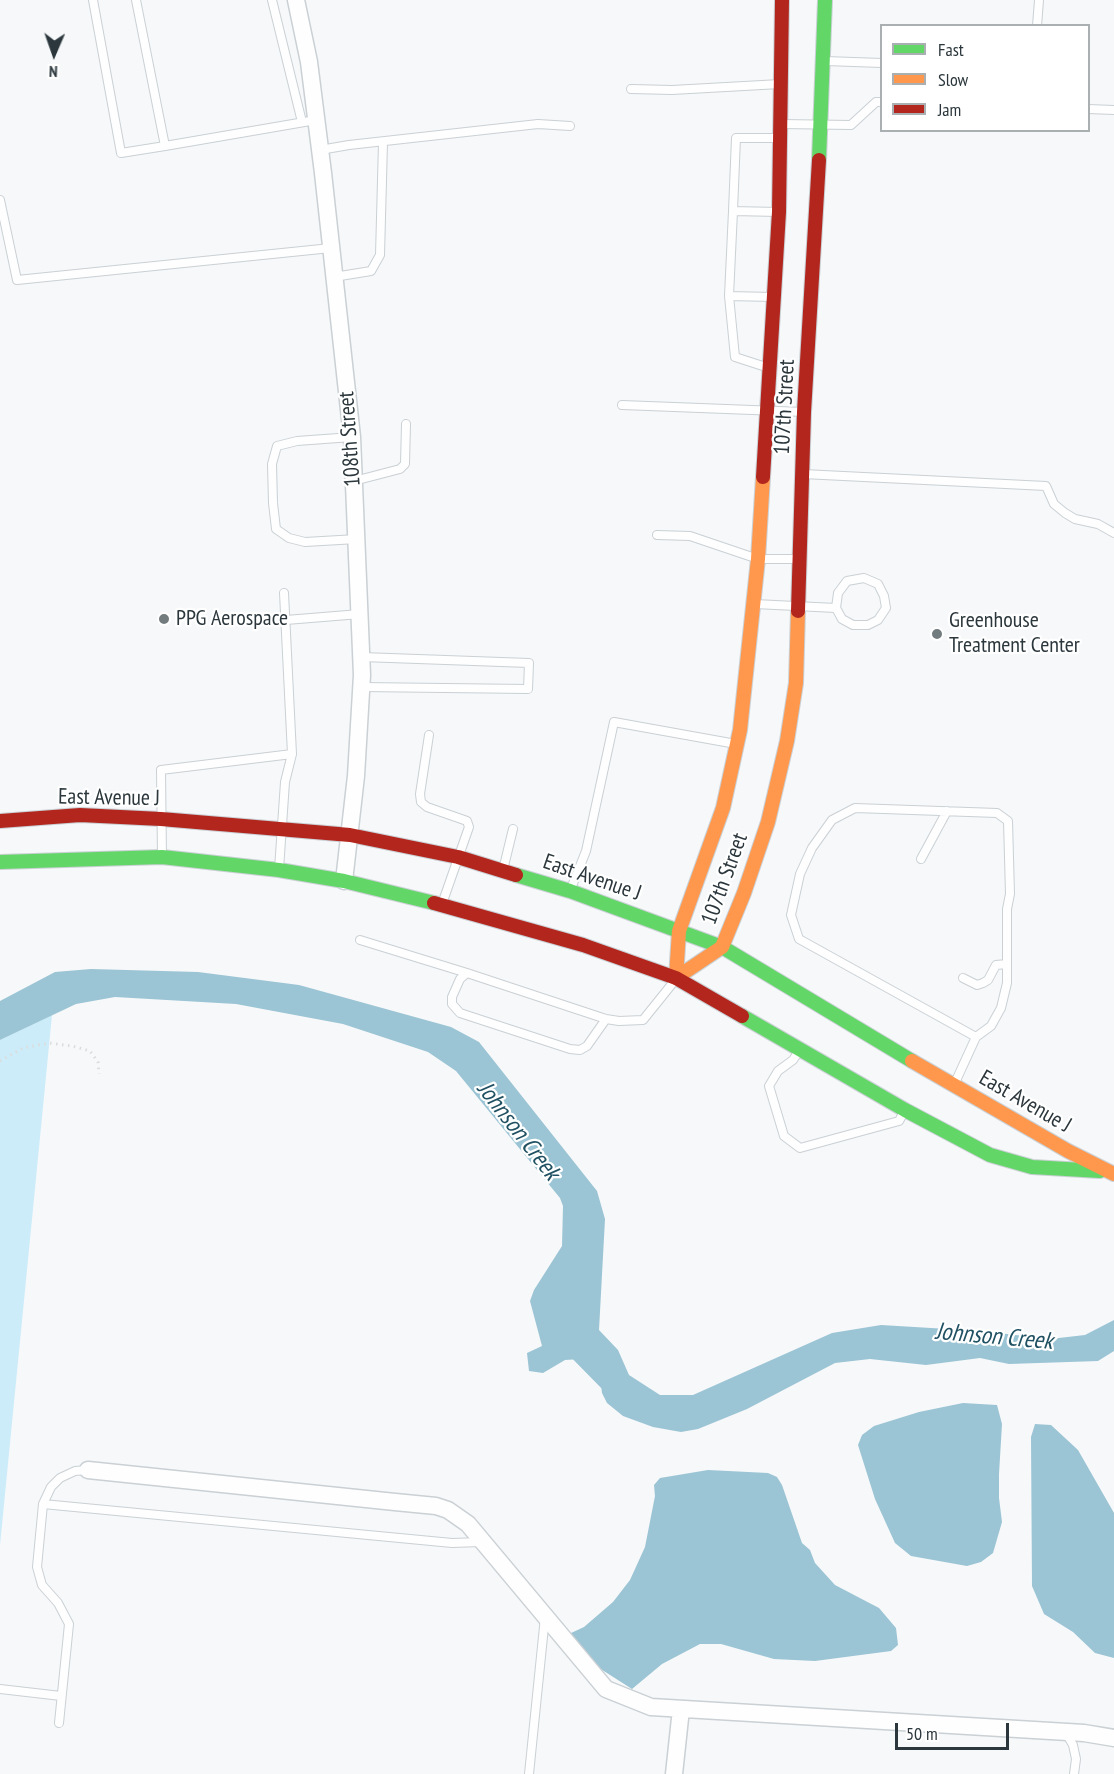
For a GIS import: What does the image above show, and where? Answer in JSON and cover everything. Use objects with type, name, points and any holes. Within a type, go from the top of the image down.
[{"type":"street","name":"108th Street","points":[[296,0],[309,62],[309,121],[320,150],[352,437],[362,687],[351,835],[344,881]]},
{"type":"street","name":"107th Street","points":[[676,978],[679,932],[723,808],[740,730],[754,604],[779,212],[782,0]]},
{"type":"street","name":"107th Street","points":[[676,978],[722,947],[744,893],[768,822],[787,741],[796,683],[804,412],[821,125],[825,0]]},
{"type":"street","name":"East Avenue J","points":[[0,820],[80,815],[161,819],[351,835],[458,856],[570,891],[722,947],[954,1086],[1068,1151],[1112,1173]]},
{"type":"street","name":"East Avenue J","points":[[0,862],[162,857],[279,870],[344,881],[442,905],[583,945],[676,978],[905,1110],[990,1155],[1032,1167],[1112,1173]]},
{"type":"street","points":[[88,1470],[436,1506],[448,1510],[468,1524],[606,1689],[651,1707],[1066,1732],[1114,1738]]},
{"type":"street","points":[[674,1774],[681,1710]]},
{"type":"lane","points":[[93,0],[121,153],[309,121],[272,0]]},
{"type":"lane","points":[[136,0],[165,146]]},
{"type":"lane","points":[[1037,24],[1039,0]]},
{"type":"lane","points":[[823,61],[880,63]]},
{"type":"lane","points":[[631,89],[672,90],[781,84]]},
{"type":"lane","points":[[769,368],[735,357],[729,296],[736,138],[821,125],[851,125],[876,102],[880,102]]},
{"type":"lane","points":[[1090,108],[1114,110]]},
{"type":"lane","points":[[320,150],[538,124],[570,126]]},
{"type":"lane","points":[[334,277],[371,272],[380,255],[383,143]]},
{"type":"lane","points":[[0,200],[17,280],[331,249]]},
{"type":"lane","points":[[733,211],[779,212]]},
{"type":"lane","points":[[729,296],[773,297]]},
{"type":"lane","points":[[622,405],[804,412]]},
{"type":"lane","points":[[354,482],[400,469],[405,464],[406,424]]},
{"type":"lane","points":[[352,437],[297,441],[277,446],[272,464],[273,503],[276,529],[289,538],[305,542],[357,539]]},
{"type":"lane","points":[[803,474],[1046,486],[1054,504],[1065,513],[1075,519],[1098,524],[1114,533]]},
{"type":"lane","points":[[657,535],[690,536],[758,559],[800,560]]},
{"type":"lane","points":[[864,578],[878,584],[884,596],[886,608],[878,620],[868,626],[853,626],[842,619],[836,608],[838,593],[847,581],[864,578]]},
{"type":"lane","points":[[279,870],[285,782],[292,754],[284,593]]},
{"type":"lane","points":[[754,604],[836,608]]},
{"type":"lane","points":[[286,620],[360,614]]},
{"type":"lane","points":[[362,657],[529,663],[528,689],[362,687]]},
{"type":"lane","points":[[570,891],[585,851],[614,722],[736,744]]},
{"type":"lane","points":[[429,735],[420,794],[421,802],[427,807],[467,821],[469,827],[442,905]]},
{"type":"lane","points":[[162,857],[161,770],[292,754]]},
{"type":"lane","points":[[954,1086],[976,1037],[991,1026],[1001,1008],[1007,983],[1007,909],[1010,894],[1008,821],[997,813],[855,808],[832,820],[812,848],[800,874],[791,915],[799,939],[976,1037]]},
{"type":"lane","points":[[921,859],[947,812]]},
{"type":"lane","points":[[503,871],[513,829]]},
{"type":"lane","points":[[360,940],[619,1022],[643,1020],[676,978]]},
{"type":"lane","points":[[963,978],[977,985],[983,983],[988,980],[996,965],[1007,963]]},
{"type":"lane","points":[[467,973],[460,979],[452,997],[452,1005],[460,1013],[570,1049],[580,1050],[587,1046],[606,1018]]},
{"type":"lane","points":[[800,1049],[793,1060],[778,1071],[769,1086],[784,1136],[800,1148],[899,1121],[905,1110]]},
{"type":"lane","points":[[59,1723],[69,1624],[58,1603],[42,1585],[37,1568],[43,1504],[51,1487],[60,1478],[75,1471],[88,1470]]},
{"type":"lane","points":[[43,1504],[452,1543],[483,1542]]},
{"type":"lane","points":[[529,1774],[545,1617]]},
{"type":"lane","points":[[0,1689],[61,1696]]},
{"type":"lane","points":[[1066,1732],[1073,1745],[1076,1759],[1074,1774]]},
{"type":"path","points":[[0,1061],[23,1048],[49,1043],[72,1046],[90,1051],[98,1062],[99,1074]]},
{"type":"shaded area","points":[[52,1015],[0,1545],[0,1040]]},
{"type":"water","points":[[91,969],[198,972],[299,985],[451,1027],[479,1042],[597,1191],[605,1219],[599,1330],[618,1350],[629,1375],[660,1395],[693,1395],[832,1333],[881,1325],[981,1331],[1050,1339],[1085,1335],[1114,1320],[1114,1351],[1098,1361],[1009,1364],[980,1358],[926,1365],[870,1359],[835,1363],[747,1409],[698,1429],[681,1432],[653,1427],[623,1416],[607,1403],[602,1393],[600,1375],[603,1360],[597,1358],[565,1360],[543,1373],[529,1371],[527,1353],[542,1346],[530,1301],[534,1290],[562,1246],[563,1206],[560,1198],[456,1071],[428,1052],[343,1024],[236,1004],[115,997],[76,1004],[0,1040],[0,1001],[55,972]]},
{"type":"water","points":[[963,1403],[997,1405],[1002,1424],[999,1498],[1002,1522],[993,1553],[981,1562],[967,1566],[911,1556],[895,1543],[875,1499],[858,1445],[862,1435],[874,1426],[919,1412]]},
{"type":"water","points":[[1035,1424],[1051,1425],[1078,1450],[1114,1513],[1114,1658],[1095,1653],[1073,1632],[1044,1614],[1032,1586],[1031,1437]]},
{"type":"water","points":[[708,1470],[768,1473],[777,1477],[782,1485],[802,1543],[810,1550],[815,1563],[835,1585],[879,1608],[896,1628],[898,1645],[891,1651],[815,1661],[774,1659],[721,1644],[700,1644],[662,1664],[632,1689],[596,1666],[569,1634],[584,1627],[613,1602],[630,1580],[645,1547],[655,1496],[654,1485],[660,1478]]},
{"type":"waterway","name":"Johnson Creek","points":[[570,1330],[573,1340],[627,1395]]},
{"type":"traffic: fast","points":[[819,160],[825,0]]},
{"type":"traffic: fast","points":[[0,862],[162,857],[279,870],[344,881],[434,903]]},
{"type":"traffic: fast","points":[[516,875],[570,891],[722,947],[912,1061]]},
{"type":"traffic: fast","points":[[742,1016],[905,1110],[990,1155],[1032,1167],[1100,1171]]},
{"type":"traffic: slow","points":[[676,978],[679,931],[723,808],[740,730],[758,559],[763,477]]},
{"type":"traffic: slow","points":[[676,978],[722,947],[744,893],[768,822],[787,741],[796,683],[798,611]]},
{"type":"traffic: slow","points":[[912,1061],[1068,1151],[1114,1174]]},
{"type":"traffic: jam","points":[[763,477],[779,212],[782,0]]},
{"type":"traffic: jam","points":[[798,611],[804,412],[819,160]]},
{"type":"traffic: jam","points":[[0,821],[80,815],[161,819],[350,835],[458,857],[516,875]]},
{"type":"traffic: jam","points":[[434,903],[583,945],[676,978],[742,1016]]},
{"type":"place","name":"PPG Aerospace","points":[[164,619]]},
{"type":"place","name":"Greenhouse Treatment Center","points":[[937,634]]}]
